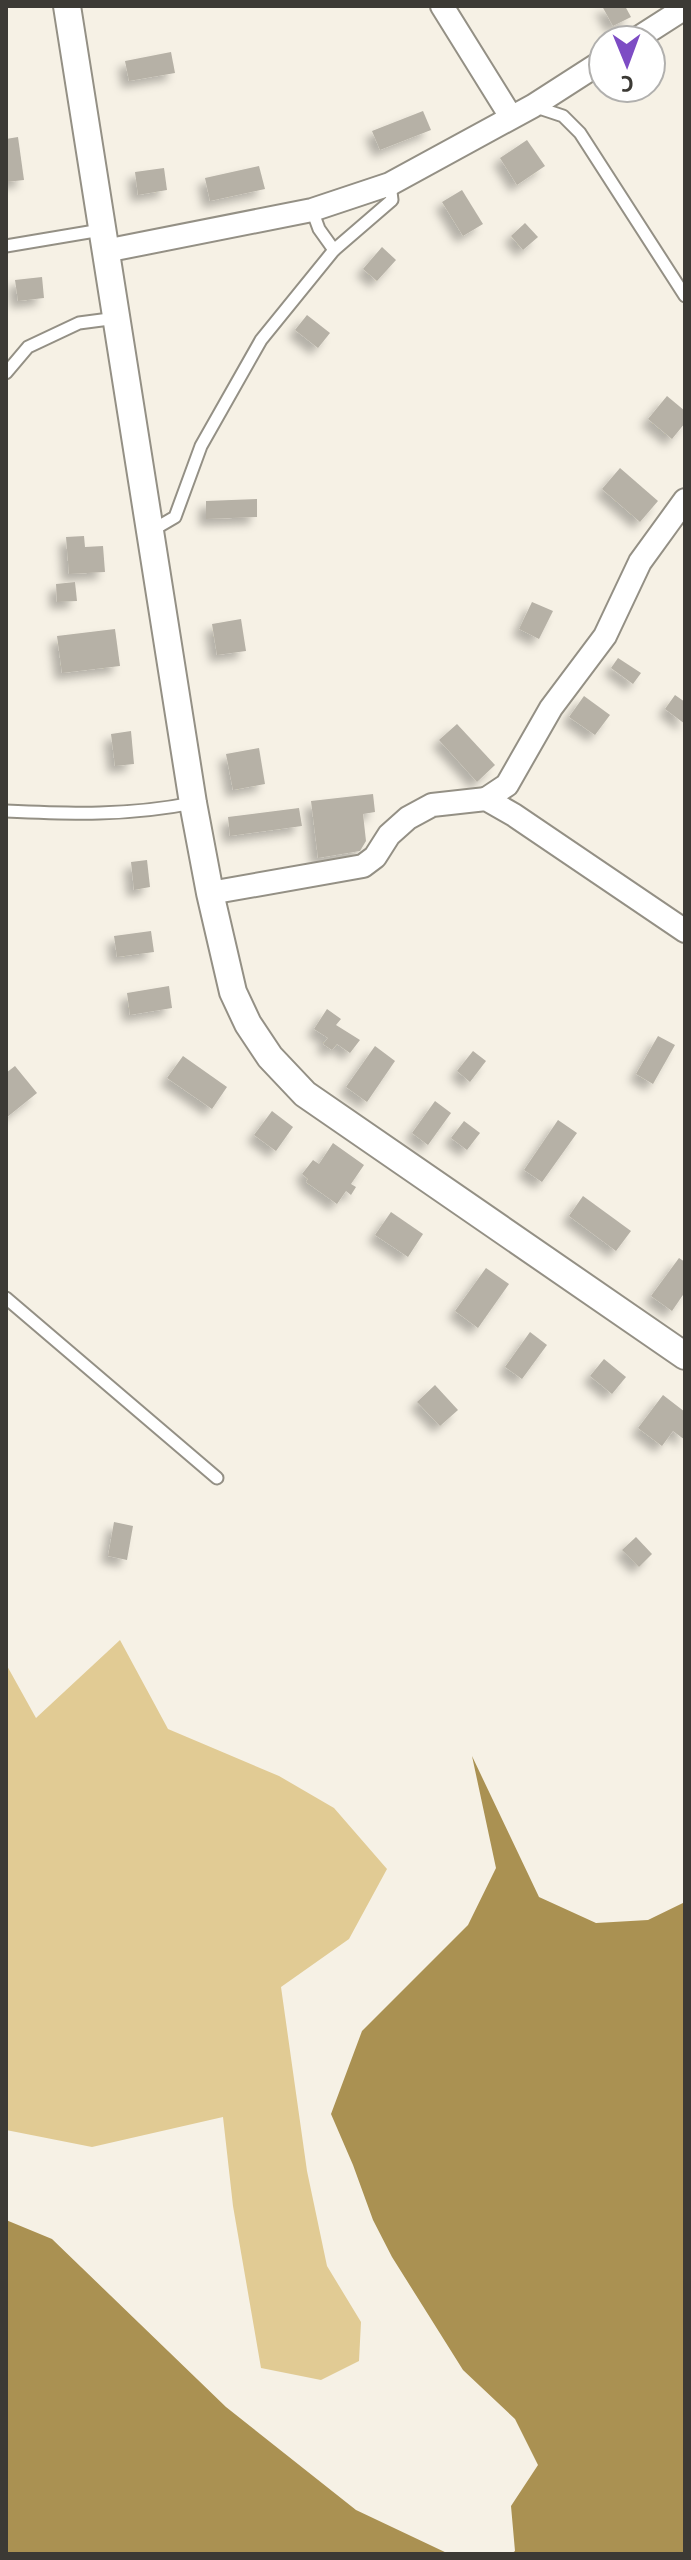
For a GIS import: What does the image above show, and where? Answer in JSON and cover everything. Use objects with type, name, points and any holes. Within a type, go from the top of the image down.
[{"type":"street","points":[[67,6],[193,803],[233,992],[248,1024],[270,1057],[305,1094],[685,1356]]},
{"type":"street","points":[[442,6],[511,117]]},
{"type":"street","points":[[660,24],[685,8]]},
{"type":"street","points":[[103,240],[312,210],[390,184],[533,106],[587,71]]},
{"type":"street","points":[[210,893],[363,866],[375,857],[389,835],[408,818],[432,805],[486,799],[507,785],[551,708],[605,636],[640,562],[685,500]]},
{"type":"street","points":[[486,799],[685,931]]},
{"type":"lane","points":[[533,106],[563,116],[580,133],[685,296]]},
{"type":"lane","points":[[150,532],[175,517],[201,446],[261,340],[334,250],[392,200],[390,184]]},
{"type":"lane","points":[[312,210],[319,229],[334,250]]},
{"type":"lane","points":[[6,246],[103,240]]},
{"type":"lane","points":[[6,373],[28,347],[79,323],[117,317]]},
{"type":"lane","points":[[6,811],[63,814],[147,812],[193,803]]},
{"type":"lane","points":[[6,1298],[217,1478]]},
{"type":"shaded area","points":[[120,1640],[168,1729],[279,1776],[334,1808],[387,1869],[349,1939],[281,1987],[307,2171],[327,2266],[361,2322],[359,2361],[321,2380],[261,2368],[233,2206],[223,2117],[92,2147],[6,2130],[6,1664],[36,1718]]},
{"type":"shaded area","points":[[472,1756],[539,1897],[596,1923],[648,1920],[685,1902],[685,2554],[511,2554],[515,2551],[511,2506],[538,2465],[515,2419],[463,2370],[392,2257],[373,2220],[331,2114],[362,2031],[468,1925],[496,1868]]},
{"type":"shaded area","points":[[6,2220],[52,2239],[226,2407],[356,2510],[449,2554],[6,2554]]},
{"type":"building","points":[[602,6],[625,6],[631,17],[612,24]]},
{"type":"building","points":[[171,52],[175,73],[129,81],[125,61]]},
{"type":"building","points":[[423,111],[431,130],[380,150],[372,131]]},
{"type":"building","points":[[18,137],[24,180],[6,182],[6,139]]},
{"type":"building","points":[[527,140],[545,166],[517,185],[500,158]]},
{"type":"building","points":[[259,166],[265,189],[210,201],[205,178]]},
{"type":"building","points":[[164,168],[167,190],[138,195],[135,172]]},
{"type":"building","points":[[462,190],[483,224],[463,236],[442,202]]},
{"type":"building","points":[[525,223],[538,237],[523,250],[511,236]]},
{"type":"building","points":[[382,247],[396,260],[377,281],[363,269]]},
{"type":"building","points":[[42,277],[44,298],[18,301],[15,280]]},
{"type":"building","points":[[307,315],[330,333],[318,348],[295,330]]},
{"type":"building","points":[[667,396],[685,411],[685,423],[672,439],[648,419]]},
{"type":"building","points":[[620,468],[658,501],[640,522],[602,489]]},
{"type":"building","points":[[257,499],[257,517],[206,519],[206,501]]},
{"type":"building","points":[[84,536],[85,547],[103,546],[105,572],[69,574],[66,537]]},
{"type":"building","points":[[75,582],[77,601],[57,602],[56,584]]},
{"type":"building","points":[[532,602],[553,611],[539,639],[519,629]]},
{"type":"building","points":[[241,619],[246,651],[217,655],[212,624]]},
{"type":"building","points":[[115,629],[120,666],[62,673],[57,636]]},
{"type":"building","points":[[618,658],[641,673],[633,684],[611,668]]},
{"type":"building","points":[[675,695],[685,702],[685,724],[665,709]]},
{"type":"building","points":[[584,696],[610,715],[595,735],[569,717]]},
{"type":"building","points":[[457,724],[495,765],[477,782],[439,740]]},
{"type":"building","points":[[131,731],[134,764],[115,766],[111,734]]},
{"type":"building","points":[[259,748],[265,784],[233,790],[226,754]]},
{"type":"building","points":[[373,794],[375,812],[363,814],[366,841],[360,851],[318,858],[311,801]]},
{"type":"building","points":[[299,808],[302,826],[230,836],[228,817]]},
{"type":"building","points":[[147,860],[150,887],[134,890],[131,862]]},
{"type":"building","points":[[151,931],[154,952],[117,957],[114,936]]},
{"type":"building","points":[[169,986],[172,1008],[130,1015],[127,993]]},
{"type":"building","points":[[327,1009],[341,1019],[336,1025],[360,1040],[350,1053],[337,1044],[332,1050],[323,1044],[328,1038],[314,1029]]},
{"type":"building","points":[[658,1036],[675,1045],[653,1084],[636,1074]]},
{"type":"building","points":[[375,1046],[395,1061],[367,1102],[346,1087]]},
{"type":"building","points":[[473,1051],[486,1061],[470,1082],[457,1071]]},
{"type":"building","points":[[183,1056],[227,1087],[212,1109],[167,1078]]},
{"type":"building","points":[[15,1066],[37,1093],[6,1118],[6,1073]]},
{"type":"building","points":[[435,1101],[451,1113],[428,1145],[412,1133]]},
{"type":"building","points":[[272,1111],[293,1127],[276,1151],[254,1135]]},
{"type":"building","points":[[558,1120],[577,1133],[542,1182],[524,1170]]},
{"type":"building","points":[[464,1121],[480,1133],[467,1150],[451,1138]]},
{"type":"building","points":[[333,1143],[364,1165],[351,1184],[356,1187],[351,1195],[346,1191],[337,1204],[306,1182],[308,1179],[302,1174],[313,1160],[319,1164]]},
{"type":"building","points":[[583,1196],[631,1231],[616,1251],[569,1216]]},
{"type":"building","points":[[391,1212],[423,1234],[408,1257],[375,1235]]},
{"type":"building","points":[[679,1258],[685,1262],[685,1292],[672,1311],[651,1296]]},
{"type":"building","points":[[486,1268],[509,1284],[478,1328],[455,1311]]},
{"type":"building","points":[[530,1332],[547,1345],[522,1379],[505,1367]]},
{"type":"building","points":[[604,1359],[626,1377],[612,1394],[590,1376]]},
{"type":"building","points":[[435,1385],[458,1410],[440,1426],[417,1402]]},
{"type":"building","points":[[663,1395],[685,1412],[685,1440],[673,1431],[662,1446],[638,1428]]},
{"type":"building","points":[[114,1522],[133,1526],[127,1560],[108,1556]]},
{"type":"building","points":[[636,1537],[652,1554],[639,1567],[622,1550]]}]
